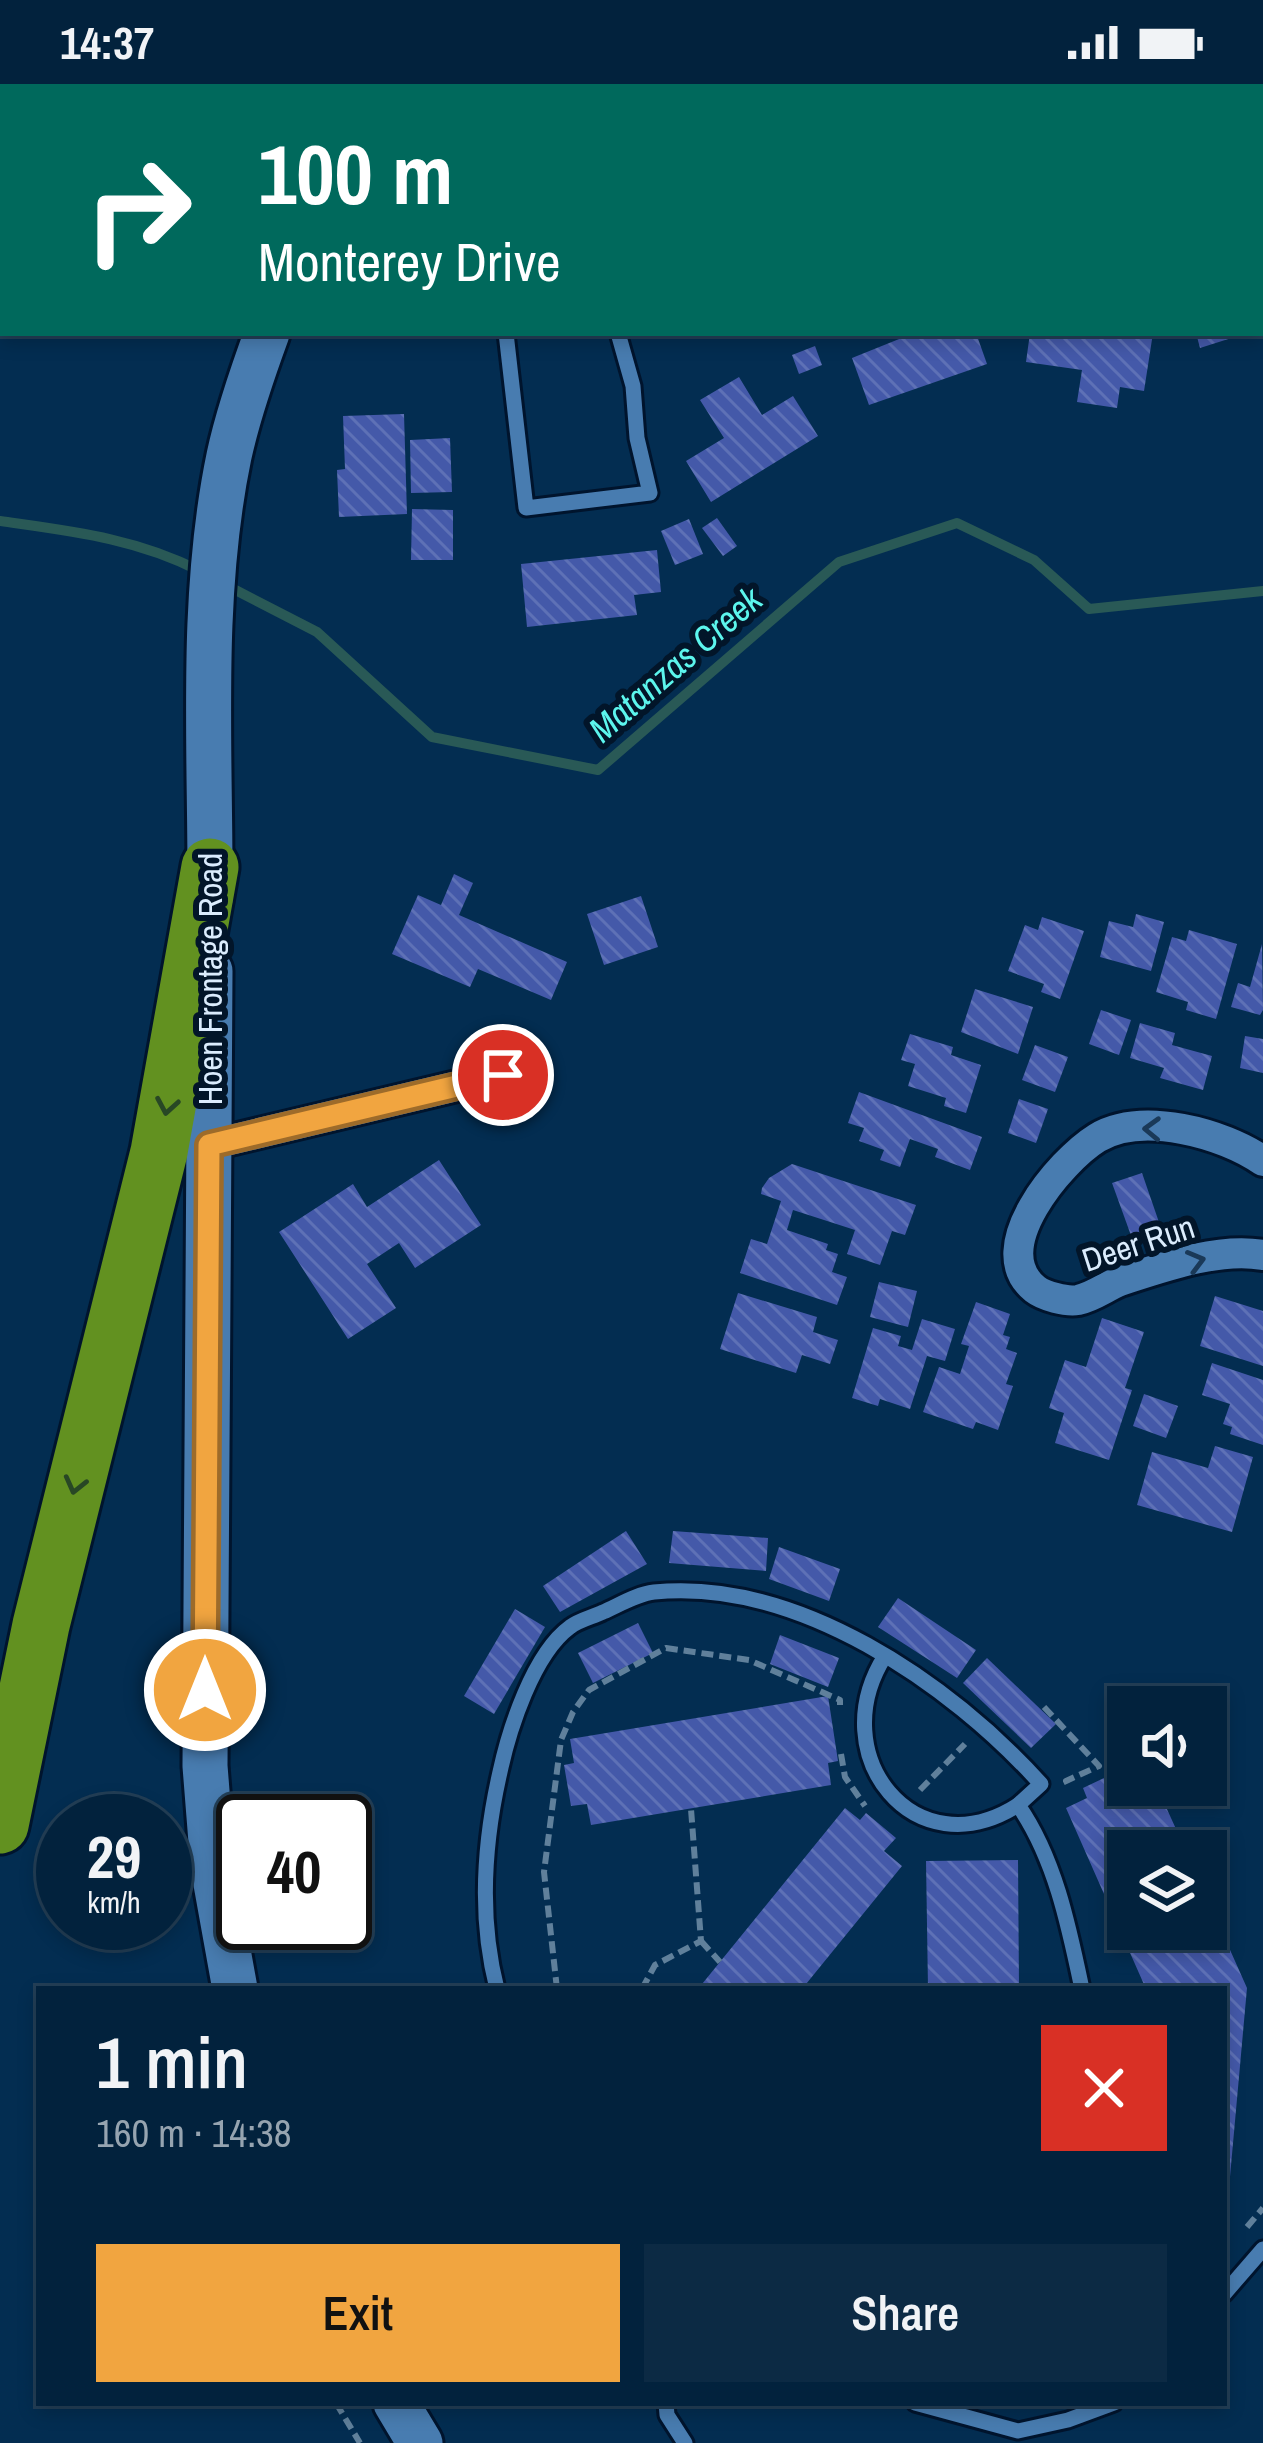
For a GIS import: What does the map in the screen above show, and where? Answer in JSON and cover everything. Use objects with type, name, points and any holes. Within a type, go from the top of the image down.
[{"type":"highway","points":[[0,1825],[50,1584],[154,1172],[210,867]]},
{"type":"street","name":"Hoen Frontage Road","points":[[234,1986],[213,1867],[205,1766],[212,649],[223,491],[244,398],[266,336]]},
{"type":"street","points":[[209,1145],[503,1075]]},
{"type":"street","name":"Deer Run","points":[[1263,1161],[1225,1142],[1155,1127],[1098,1137],[1046,1186],[1022,1226],[1020,1261],[1036,1291],[1078,1300],[1118,1282],[1237,1250],[1263,1255]]},
{"type":"street","points":[[398,2406],[420,2443]]},
{"type":"lane","points":[[506,336],[526,508],[650,493],[637,438],[633,386],[619,336]]},
{"type":"lane","points":[[496,1986],[485,1892],[493,1804],[511,1722],[542,1661],[569,1628],[650,1592],[715,1593],[783,1608],[884,1655],[961,1705],[1041,1784],[1018,1805],[989,1819],[932,1821],[905,1807],[884,1787],[862,1733],[863,1703],[884,1655]]},
{"type":"lane","points":[[1018,1805],[1036,1832],[1047,1862],[1081,1986]]},
{"type":"lane","points":[[1227,2291],[1263,2249]]},
{"type":"lane","points":[[666,2406],[685,2443]]},
{"type":"lane","points":[[926,2406],[1018,2431],[1106,2406]]},
{"type":"path","points":[[557,1986],[544,1871],[561,1740],[589,1690],[666,1648],[765,1666],[840,1700],[838,1714]]},
{"type":"path","points":[[1044,1707],[1099,1766],[1066,1781],[1070,1790],[1058,1797]]},
{"type":"path","points":[[839,1737],[845,1777],[869,1810]]},
{"type":"path","points":[[913,1797],[944,1768]]},
{"type":"path","points":[[691,1809],[700,1941],[720,1962]]},
{"type":"path","points":[[644,1986],[655,1965],[700,1941]]},
{"type":"path","points":[[338,2406],[360,2443]]},
{"type":"building","points":[[907,336],[977,336],[987,364],[869,405],[852,358]]},
{"type":"building","points":[[1030,336],[1153,336],[1144,391],[1120,387],[1117,408],[1077,402],[1082,370],[1026,362]]},
{"type":"building","points":[[1197,336],[1238,336],[1200,348]]},
{"type":"building","points":[[815,346],[822,365],[799,374],[792,355]]},
{"type":"building","points":[[739,377],[762,415],[793,396],[818,436],[711,502],[686,461],[724,438],[700,400]]},
{"type":"building","points":[[404,414],[407,514],[339,517],[337,470],[345,469],[343,416]]},
{"type":"building","points":[[450,438],[452,492],[411,493],[410,440]]},
{"type":"building","points":[[412,509],[453,510],[453,560],[411,560]]},
{"type":"building","points":[[717,518],[737,546],[723,556],[702,528]]},
{"type":"building","points":[[689,519],[703,554],[675,565],[661,531]]},
{"type":"building","points":[[657,550],[661,592],[634,595],[637,615],[527,627],[521,564]]},
{"type":"building","points":[[454,874],[473,883],[459,915],[567,962],[551,1000],[478,969],[470,987],[392,954],[418,895],[441,905]]},
{"type":"building","points":[[641,896],[658,947],[604,965],[587,914]]},
{"type":"building","points":[[1136,914],[1164,922],[1151,971],[1100,957],[1109,921],[1133,927]]},
{"type":"building","points":[[1042,917],[1084,931],[1060,999],[1041,992],[1044,984],[1008,971],[1025,925],[1038,930]]},
{"type":"building","points":[[1189,930],[1237,944],[1216,1019],[1186,1010],[1188,1002],[1156,992],[1172,937],[1186,941]]},
{"type":"building","points":[[1262,944],[1260,1015],[1231,1007],[1238,983],[1250,987]]},
{"type":"building","points":[[975,989],[1033,1007],[1018,1054],[961,1032]]},
{"type":"building","points":[[1101,1010],[1131,1020],[1119,1055],[1089,1044]]},
{"type":"building","points":[[1140,1023],[1175,1033],[1172,1045],[1212,1056],[1203,1090],[1160,1078],[1164,1068],[1130,1058]]},
{"type":"building","points":[[910,1034],[953,1047],[951,1055],[981,1065],[966,1113],[944,1106],[946,1098],[908,1086],[915,1064],[901,1060]]},
{"type":"building","points":[[1245,1036],[1263,1039],[1263,1073],[1240,1068]]},
{"type":"building","points":[[1035,1045],[1068,1057],[1055,1092],[1022,1080]]},
{"type":"building","points":[[859,1092],[982,1137],[970,1170],[935,1157],[938,1149],[910,1139],[900,1167],[880,1160],[884,1150],[859,1141],[864,1128],[848,1123]]},
{"type":"building","points":[[1019,1099],[1048,1109],[1036,1143],[1008,1133]]},
{"type":"building","points":[[439,1160],[481,1225],[415,1268],[399,1243],[367,1264],[396,1308],[348,1339],[279,1232],[353,1184],[367,1207]]},
{"type":"building","points":[[792,1164],[916,1205],[905,1235],[892,1231],[880,1265],[847,1254],[855,1230],[793,1210],[787,1230],[828,1244],[826,1250],[838,1254],[832,1272],[847,1277],[837,1305],[740,1273],[751,1239],[767,1244],[781,1201],[761,1194],[762,1188]]},
{"type":"building","points":[[1142,1173],[1162,1231],[1133,1241],[1112,1183]]},
{"type":"building","points":[[879,1282],[917,1291],[908,1327],[870,1317]]},
{"type":"building","points":[[738,1293],[817,1317],[813,1332],[838,1340],[830,1364],[802,1355],[796,1373],[720,1349]]},
{"type":"building","points":[[1215,1296],[1263,1311],[1263,1366],[1200,1346]]},
{"type":"building","points":[[976,1302],[1010,1314],[1003,1335],[1010,1337],[1006,1349],[1017,1353],[1006,1384],[1013,1386],[998,1430],[976,1422],[973,1429],[923,1412],[939,1367],[960,1374],[969,1346],[961,1344]]},
{"type":"building","points":[[1102,1318],[1144,1332],[1125,1388],[1132,1390],[1109,1460],[1055,1443],[1064,1413],[1049,1408],[1065,1360],[1086,1367]]},
{"type":"building","points":[[922,1319],[955,1329],[945,1361],[927,1356],[910,1409],[880,1399],[878,1406],[852,1398],[873,1328],[901,1336],[898,1346],[912,1350]]},
{"type":"building","points":[[1212,1363],[1263,1380],[1263,1445],[1230,1434],[1232,1427],[1223,1424],[1230,1404],[1202,1395]]},
{"type":"building","points":[[1144,1394],[1178,1406],[1166,1438],[1133,1426]]},
{"type":"building","points":[[1215,1446],[1253,1457],[1232,1532],[1137,1505],[1152,1452],[1208,1468]]},
{"type":"building","points":[[626,1531],[647,1564],[560,1612],[543,1586]]},
{"type":"building","points":[[673,1531],[768,1538],[766,1571],[669,1563]]},
{"type":"building","points":[[779,1547],[840,1569],[829,1601],[769,1579]]},
{"type":"building","points":[[898,1598],[976,1650],[957,1678],[878,1627]]},
{"type":"building","points":[[515,1609],[545,1627],[494,1714],[464,1696]]},
{"type":"building","points":[[638,1623],[653,1653],[593,1683],[578,1653]]},
{"type":"building","points":[[780,1635],[839,1658],[828,1687],[770,1664]]},
{"type":"building","points":[[987,1658],[1056,1724],[1031,1748],[963,1683]]},
{"type":"building","points":[[828,1696],[838,1761],[828,1763],[831,1785],[591,1825],[587,1804],[571,1806],[564,1765],[574,1763],[570,1739]]},
{"type":"building","points":[[1107,1777],[1107,1806],[1166,1806],[1176,1830],[1107,1830],[1107,1901],[1066,1808],[1087,1798],[1083,1788]]},
{"type":"building","points":[[845,1808],[860,1820],[866,1813],[896,1838],[884,1851],[902,1866],[804,1986],[700,1986]]},
{"type":"building","points":[[1018,1860],[1019,1986],[928,1986],[926,1861]]},
{"type":"building","points":[[1227,1943],[1247,1988],[1227,2210],[1227,1986],[1145,1986],[1129,1950],[1227,1950]]},
{"type":"waterway","name":"Matanzas Creek","points":[[0,521],[127,543],[200,571]]},
{"type":"waterway","name":"Matanzas Creek","points":[[222,583],[317,632],[432,737],[598,770],[839,562],[957,523],[1034,560],[1089,609],[1263,591]]},
{"type":"route","points":[[205,1690],[209,1145],[503,1075]]}]
